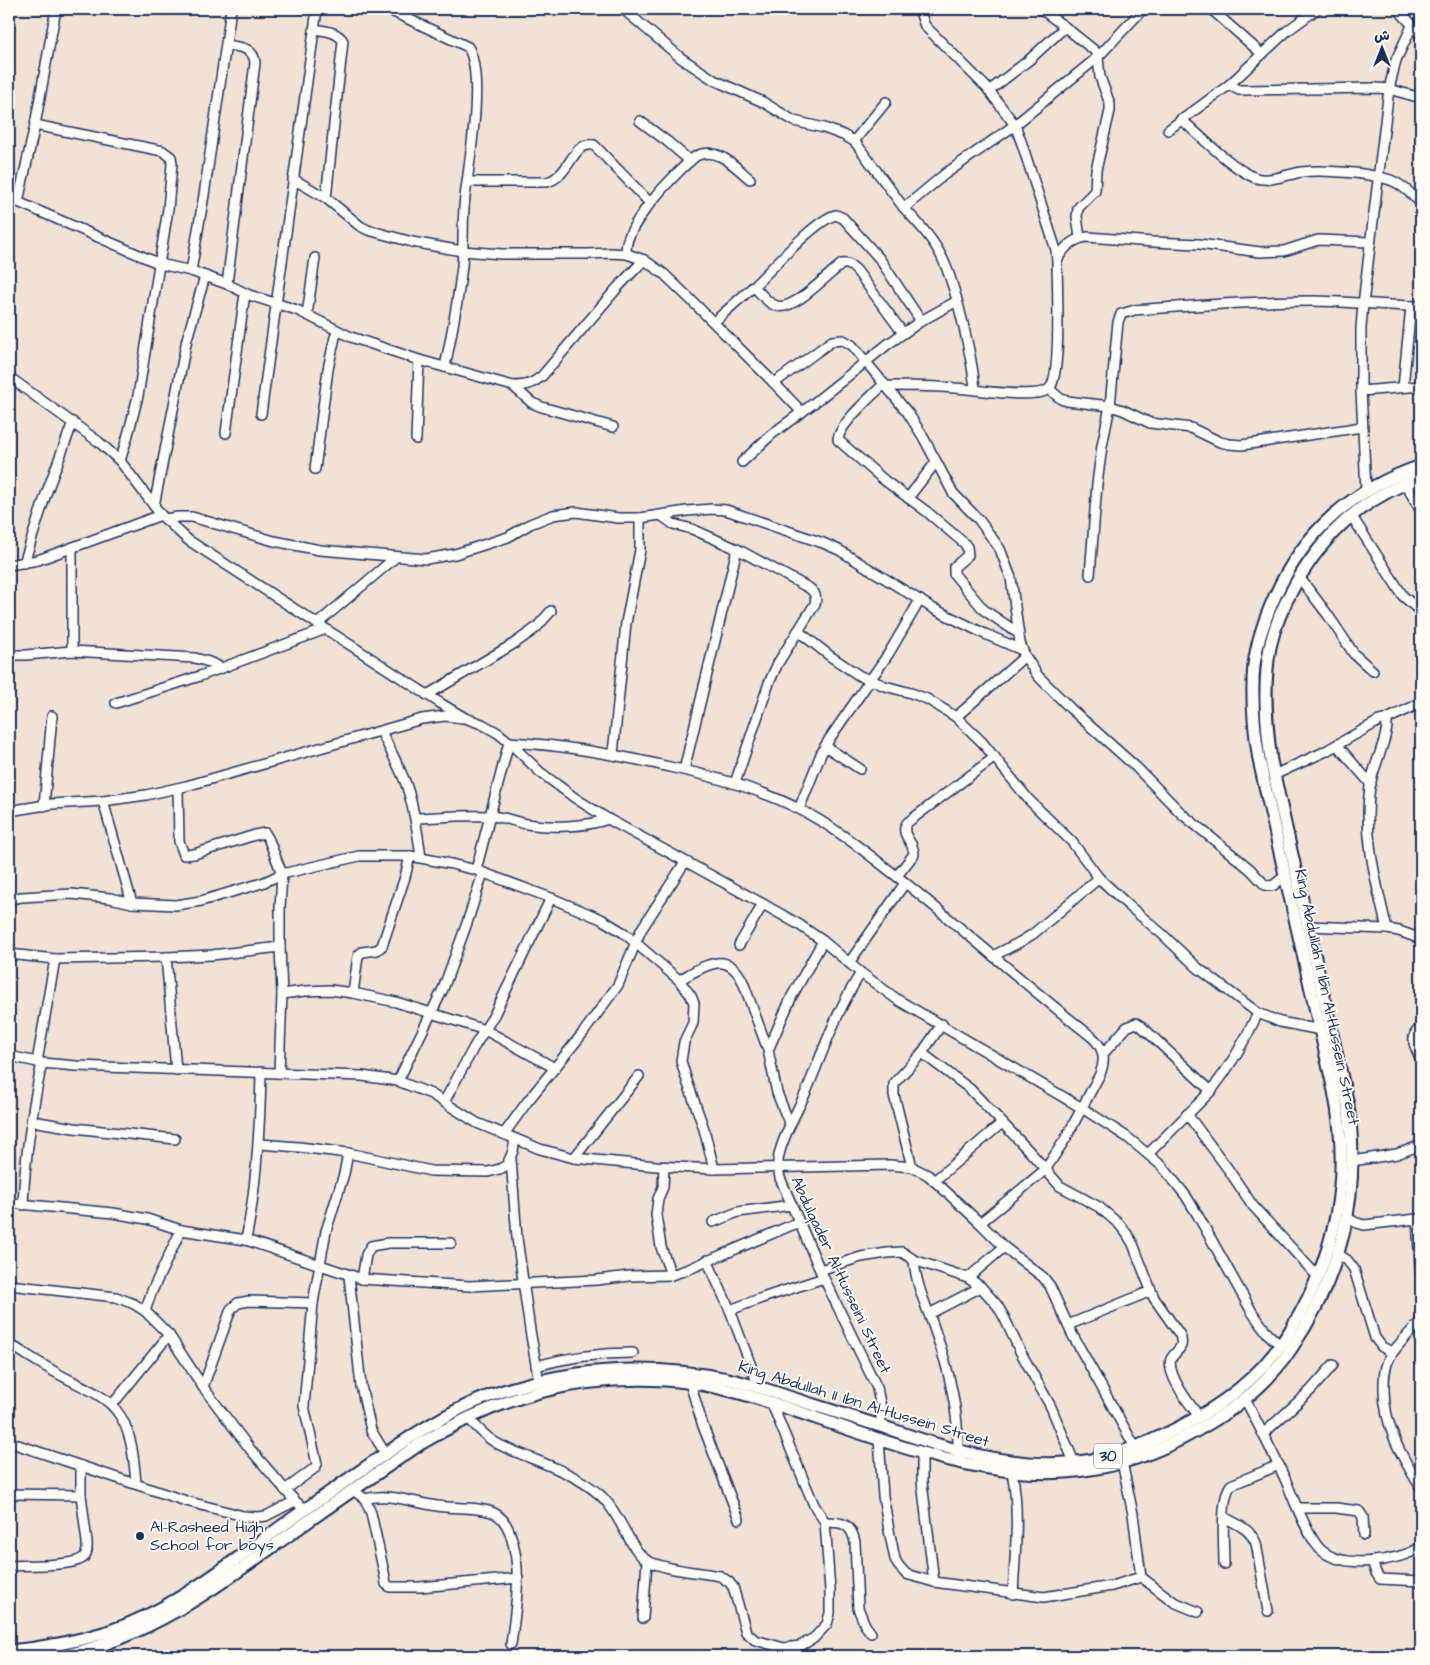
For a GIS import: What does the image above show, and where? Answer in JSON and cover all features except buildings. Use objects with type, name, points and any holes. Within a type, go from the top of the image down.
[{"type":"main road","name":"King Abdullah II Ibn Al-Hussein Street","points":[[9,1651],[34,1649],[86,1638],[110,1631],[157,1610],[186,1594],[385,1453],[435,1422],[466,1406],[508,1389],[539,1381],[584,1372],[606,1370],[664,1370],[725,1379],[759,1387],[958,1452],[1021,1462],[1074,1462],[1106,1457],[1171,1432],[1254,1383],[1281,1364],[1309,1320],[1326,1287],[1338,1254],[1347,1218],[1352,1136],[1348,1104],[1331,1050],[1321,1030],[1259,760],[1254,729],[1253,681],[1257,646],[1269,609],[1286,574],[1302,548],[1323,524],[1343,506],[1366,490],[1384,480],[1421,466]]},
{"type":"main road","name":"King Abdullah II Ibn Al-Hussein Street","points":[[62,1656],[94,1648],[128,1636],[179,1611],[420,1444],[468,1418],[523,1396],[547,1389],[605,1380],[652,1380],[690,1383],[719,1388],[771,1402],[922,1452],[973,1466],[1012,1472],[1078,1472],[1122,1462],[1160,1450],[1188,1436],[1245,1399],[1307,1303],[1326,1257],[1335,1223],[1341,1177],[1341,1143],[1331,1050],[1307,926],[1274,776],[1267,726],[1267,668],[1271,644],[1283,608],[1300,577],[1328,537],[1351,515],[1377,497],[1421,477]]},
{"type":"street","points":[[56,9],[35,125],[13,202],[160,264],[205,276],[245,293],[307,315],[350,337],[419,360],[514,386],[534,383],[542,376],[644,260]]},
{"type":"street","points":[[190,271],[204,195],[210,142],[231,9]]},
{"type":"street","points":[[261,414],[317,9]]},
{"type":"street","points":[[386,9],[456,40],[468,47],[472,53],[475,106],[463,223],[458,299],[445,367]]},
{"type":"street","points":[[623,9],[681,58],[714,80],[763,102],[794,121],[824,128],[854,141],[938,250],[946,267],[957,301],[972,360],[975,389]]},
{"type":"street","points":[[919,9],[925,26],[929,31],[989,91],[1015,125],[1022,144],[1053,239],[1057,260],[1057,355],[1055,375],[1049,389]]},
{"type":"street","points":[[1041,9],[1094,51],[1098,57],[1100,77],[1110,104],[1096,170],[1095,191],[1078,208],[1077,217],[1080,238]]},
{"type":"street","points":[[904,208],[940,178],[1015,125],[1098,57],[1143,9]]},
{"type":"street","points":[[1211,9],[1262,54]]},
{"type":"street","points":[[1168,130],[1229,85],[1287,31],[1317,9]]},
{"type":"street","points":[[1398,9],[1421,35]]},
{"type":"street","points":[[1366,490],[1361,391],[1363,304],[1389,89],[1396,60],[1412,26]]},
{"type":"street","points":[[989,91],[1029,60],[1065,27]]},
{"type":"street","points":[[314,29],[335,33],[340,35],[343,40],[326,198]]},
{"type":"street","points":[[226,45],[249,50],[253,53],[255,63],[227,284]]},
{"type":"street","points":[[1229,85],[1239,90],[1313,88],[1389,89],[1421,98]]},
{"type":"street","points":[[854,141],[886,102]]},
{"type":"street","points":[[1181,119],[1241,170],[1258,178],[1266,179],[1303,172],[1346,172],[1378,177],[1397,183],[1421,203]]},
{"type":"street","points":[[640,121],[690,161]]},
{"type":"street","points":[[35,125],[163,151],[171,158],[168,209],[138,396],[120,462]]},
{"type":"street","points":[[468,182],[547,182],[554,180],[563,173],[579,148],[588,144],[594,145],[650,203]]},
{"type":"street","points":[[627,254],[626,243],[640,216],[690,161],[700,154],[716,154],[725,158],[750,179]]},
{"type":"street","points":[[293,178],[326,198],[360,226],[412,242],[502,254],[610,253],[627,254],[644,260],[664,274],[714,322],[802,412]]},
{"type":"street","points":[[714,322],[807,234],[826,218],[836,215],[843,218],[880,258],[921,321]]},
{"type":"street","points":[[1057,260],[1068,245],[1080,238],[1088,237],[1199,244],[1260,252],[1284,250],[1318,240],[1370,242]]},
{"type":"street","points":[[307,315],[316,258]]},
{"type":"street","points":[[754,286],[772,304],[786,307],[804,296],[842,264],[847,263],[857,271],[903,333]]},
{"type":"street","points":[[154,506],[187,339],[205,276]]},
{"type":"street","points":[[226,433],[245,293]]},
{"type":"street","points":[[742,462],[772,434],[903,333],[957,301]]},
{"type":"street","points":[[1090,575],[1097,484],[1110,406],[1118,322],[1121,314],[1126,312],[1295,301],[1421,306]]},
{"type":"street","points":[[1403,387],[1410,306]]},
{"type":"street","points":[[315,470],[328,369],[338,331]]},
{"type":"street","points":[[774,383],[832,341],[847,341],[885,385],[914,423],[953,493],[987,530],[1006,560],[1013,587],[1018,633],[1023,653],[1038,676],[1055,695],[1136,767],[1178,810],[1250,869],[1266,885],[1274,885],[1285,876]]},
{"type":"street","points":[[416,439],[419,360]]},
{"type":"street","points":[[9,377],[99,442],[120,462],[163,517],[188,540],[427,695],[465,718],[482,724],[498,733],[540,772],[575,798],[608,819],[763,904],[823,942],[898,1000],[942,1024],[1082,1108],[1112,1127],[1148,1154],[1162,1166],[1186,1196],[1255,1318],[1281,1346]]},
{"type":"street","points":[[1018,633],[984,610],[954,574],[954,567],[968,555],[967,547],[964,543],[931,515],[884,480],[838,440],[839,434],[849,420],[885,385],[975,389],[1021,394],[1049,389]]},
{"type":"street","points":[[514,386],[532,403],[542,408],[613,427]]},
{"type":"street","points":[[1361,391],[1421,386]]},
{"type":"street","points":[[1049,389],[1060,399],[1110,406],[1150,423],[1191,428],[1220,442],[1229,444],[1256,444],[1362,426]]},
{"type":"street","points":[[24,562],[46,494],[73,422]]},
{"type":"street","points":[[908,498],[936,462]]},
{"type":"street","points":[[1405,483],[1421,511]]},
{"type":"street","points":[[9,565],[38,560],[163,517],[192,517],[274,541],[320,550],[426,559],[455,554],[508,537],[530,524],[553,515],[576,512],[618,518],[640,518],[687,511],[726,510],[840,550],[920,600],[1023,653]]},
{"type":"street","points":[[1351,515],[1403,596],[1421,612]]},
{"type":"street","points":[[662,516],[674,524],[692,528],[737,549],[814,592],[816,596],[814,604],[775,670],[735,783]]},
{"type":"street","points":[[613,754],[626,623],[640,550],[640,518]]},
{"type":"street","points":[[72,548],[72,651]]},
{"type":"street","points":[[684,770],[737,549]]},
{"type":"street","points":[[317,624],[396,557]]},
{"type":"street","points":[[1300,577],[1354,654],[1373,671]]},
{"type":"street","points":[[799,809],[825,746],[893,647],[920,600]]},
{"type":"street","points":[[427,695],[528,635],[551,611]]},
{"type":"street","points":[[116,704],[222,668],[326,629]]},
{"type":"street","points":[[798,631],[850,670],[870,681],[927,699],[956,717],[968,727],[1029,800],[1072,842],[1098,878],[1128,906],[1162,933],[1198,968],[1258,1013],[1280,1022],[1321,1030]]},
{"type":"street","points":[[9,655],[26,656],[72,651],[196,658],[222,668]]},
{"type":"street","points":[[956,717],[1023,653]]},
{"type":"street","points":[[1274,776],[1337,745],[1375,723],[1421,703]]},
{"type":"street","points":[[44,806],[52,716]]},
{"type":"street","points":[[9,811],[146,795],[178,788],[422,719],[445,716],[465,718]]},
{"type":"street","points":[[1387,719],[1387,730],[1370,784],[1368,813],[1369,844],[1387,929]]},
{"type":"street","points":[[381,730],[405,782],[416,818],[421,858]]},
{"type":"street","points":[[509,742],[550,744],[613,754],[684,770],[735,783],[799,809],[835,831],[905,883],[1098,1043],[1103,1054],[1104,1065],[1066,1138],[1045,1170],[980,1223]]},
{"type":"street","points":[[398,1081],[454,962],[479,872],[490,816],[509,742]]},
{"type":"street","points":[[1337,745],[1370,784]]},
{"type":"street","points":[[825,746],[860,769]]},
{"type":"street","points":[[896,876],[914,854],[912,843],[904,833],[908,822],[995,758]]},
{"type":"street","points":[[178,788],[179,841],[184,855],[194,854],[264,833],[269,840],[282,874],[280,908],[282,994],[279,1073]]},
{"type":"street","points":[[103,801],[132,903]]},
{"type":"street","points":[[416,818],[490,816],[542,826],[596,823],[608,819]]},
{"type":"street","points":[[9,899],[71,894],[110,898],[132,903],[176,905],[201,901],[262,883],[282,874],[359,856],[410,856],[421,858],[479,872],[551,898],[600,919],[624,933],[679,980],[691,996],[694,1003],[693,1023],[682,1052],[683,1070],[704,1129],[714,1169]]},
{"type":"street","points":[[353,993],[358,956],[362,952],[377,950],[382,946],[406,877],[410,856]]},
{"type":"street","points":[[504,1134],[526,1102],[583,1033],[618,985],[635,943],[685,862]]},
{"type":"street","points":[[993,956],[1033,934],[1098,878]]},
{"type":"street","points":[[849,963],[905,883]]},
{"type":"street","points":[[444,1102],[504,996],[551,898]]},
{"type":"street","points":[[739,945],[763,904]]},
{"type":"street","points":[[1307,926],[1387,929],[1400,931],[1421,939]]},
{"type":"street","points":[[768,1050],[792,996],[823,942]]},
{"type":"street","points":[[9,954],[55,959],[166,957],[212,955],[280,947]]},
{"type":"street","points":[[166,957],[176,1070]]},
{"type":"street","points":[[23,1205],[25,1166],[55,959]]},
{"type":"street","points":[[679,980],[700,968],[715,963],[725,962],[730,964],[739,973],[768,1050],[777,1093],[790,1125]]},
{"type":"street","name":"Abdulqader Al-Husseini Street","points":[[861,973],[838,1015],[790,1125],[779,1154],[778,1167],[780,1178],[822,1274],[876,1388],[881,1408],[881,1426]]},
{"type":"street","points":[[282,994],[330,990],[396,1002],[485,1030],[554,1068]]},
{"type":"street","points":[[1148,1154],[1211,1091],[1237,1054],[1258,1013]]},
{"type":"street","points":[[1103,1054],[1127,1027],[1136,1023],[1211,1091]]},
{"type":"street","points":[[912,1167],[894,1089],[897,1080],[922,1053],[942,1024]]},
{"type":"street","points":[[1421,1028],[1416,1032],[1413,1040],[1421,1059]]},
{"type":"street","points":[[922,1053],[966,1085],[1060,1186],[1110,1215],[1127,1234],[1133,1244],[1151,1291],[1163,1312],[1180,1335],[1182,1341],[1181,1348],[1172,1358],[1171,1367],[1186,1400],[1199,1416]]},
{"type":"street","points":[[9,1056],[40,1063],[76,1066],[362,1076],[398,1081],[431,1094],[477,1123],[540,1149],[574,1158],[664,1167],[714,1169],[890,1165],[912,1167],[928,1175],[1004,1247],[1043,1277],[1050,1286],[1068,1325],[1135,1447]]},
{"type":"street","points":[[246,1240],[253,1206],[259,1144],[261,1072]]},
{"type":"street","points":[[574,1158],[638,1076]]},
{"type":"street","points":[[1187,1114],[1224,1163],[1253,1206],[1318,1277]]},
{"type":"street","points":[[32,1121],[74,1128],[175,1139]]},
{"type":"street","points":[[934,1181],[1002,1123]]},
{"type":"street","points":[[516,1139],[511,1159],[517,1238],[539,1381]]},
{"type":"street","points":[[259,1144],[348,1153],[417,1168],[458,1172],[488,1172],[507,1165],[511,1159]]},
{"type":"street","points":[[1352,1160],[1397,1154],[1421,1145]]},
{"type":"street","points":[[285,1490],[315,1468],[317,1464],[304,1406],[313,1303],[326,1231],[344,1174],[348,1153]]},
{"type":"street","points":[[664,1167],[663,1187],[656,1215],[661,1247],[671,1275]]},
{"type":"street","points":[[9,1203],[113,1213],[147,1219],[181,1230],[246,1240],[362,1279],[469,1286],[671,1275],[799,1222]]},
{"type":"street","points":[[713,1222],[738,1212],[792,1205]]},
{"type":"street","points":[[1347,1218],[1364,1225],[1419,1218],[1421,1280]]},
{"type":"street","points":[[145,1312],[152,1290],[181,1230]]},
{"type":"street","points":[[362,1279],[366,1255],[371,1246],[388,1243],[451,1243]]},
{"type":"street","points":[[968,1278],[1004,1247]]},
{"type":"street","points":[[730,1310],[822,1274],[850,1260],[887,1253],[902,1252],[914,1260],[968,1278],[981,1287],[997,1305],[1004,1317],[1020,1351],[1051,1407],[1074,1462]]},
{"type":"street","points":[[1338,1254],[1347,1260],[1354,1269],[1375,1338],[1382,1346],[1392,1352]]},
{"type":"street","points":[[708,1260],[730,1310],[759,1387]]},
{"type":"street","points":[[914,1260],[916,1282],[930,1314],[944,1357],[958,1428],[958,1452]]},
{"type":"street","points":[[349,1276],[361,1386],[371,1430],[385,1453]]},
{"type":"street","points":[[9,1285],[116,1297],[134,1304],[145,1312],[169,1335],[204,1387],[250,1449],[295,1502],[305,1509]]},
{"type":"street","points":[[930,1314],[981,1287]]},
{"type":"street","points":[[1068,1325],[1151,1291]]},
{"type":"street","points":[[204,1387],[231,1308],[238,1303],[248,1301],[313,1303]]},
{"type":"street","points":[[1420,1326],[1392,1352],[1385,1369],[1384,1395],[1390,1428],[1398,1449],[1421,1488]]},
{"type":"street","points":[[112,1405],[169,1335]]},
{"type":"street","points":[[9,1344],[54,1372],[92,1392],[118,1411],[126,1428],[136,1484]]},
{"type":"street","points":[[536,1366],[575,1356],[632,1353]]},
{"type":"street","points":[[1263,1434],[1311,1390],[1333,1364]]},
{"type":"street","points":[[690,1383],[703,1426],[739,1520]]},
{"type":"street","points":[[1245,1399],[1315,1543],[1325,1553],[1338,1559],[1372,1561],[1403,1556],[1421,1546]]},
{"type":"street","points":[[468,1418],[491,1439],[556,1469],[598,1492],[615,1511],[636,1549],[647,1561],[660,1566],[725,1578],[733,1588],[742,1624],[746,1632],[755,1640],[784,1648],[800,1646],[814,1638],[825,1628],[829,1621],[830,1590],[825,1522],[814,1505],[771,1402]]},
{"type":"street","points":[[879,1438],[883,1496],[895,1559],[898,1566],[906,1574],[934,1582],[1044,1597],[1112,1586],[1141,1577]]},
{"type":"street","points":[[9,1442],[186,1501],[252,1517],[266,1516],[295,1502]]},
{"type":"street","points":[[922,1452],[922,1482],[934,1582]]},
{"type":"street","points":[[1122,1462],[1133,1514],[1141,1577],[1174,1602],[1198,1612]]},
{"type":"street","points":[[9,1566],[55,1564],[80,1560],[85,1556],[87,1542],[81,1495],[81,1466]]},
{"type":"street","points":[[1224,1564],[1226,1492],[1230,1485],[1279,1466]]},
{"type":"street","points":[[1012,1472],[1015,1486],[1017,1524],[1013,1594]]},
{"type":"street","points":[[353,1490],[365,1499],[371,1512],[386,1584],[390,1588],[518,1578]]},
{"type":"street","points":[[9,1494],[81,1495]]},
{"type":"street","points":[[365,1499],[393,1497],[437,1506],[485,1510],[499,1515],[504,1520],[516,1552],[518,1578],[511,1644]]},
{"type":"street","points":[[1298,1508],[1342,1508],[1359,1511],[1363,1517],[1364,1535]]},
{"type":"street","points":[[1224,1517],[1251,1532],[1256,1543],[1268,1611]]},
{"type":"street","points":[[825,1522],[843,1523],[853,1532],[858,1608],[865,1625],[872,1633]]},
{"type":"street","points":[[643,1618],[647,1561]]},
{"type":"street","points":[[1372,1561],[1380,1579],[1421,1580]]},
{"type":"railway","points":[[1165,1656],[1209,1656]]},
{"type":"place","name":"Al-Rasheed High School for boys","points":[[140,1536]]}]
